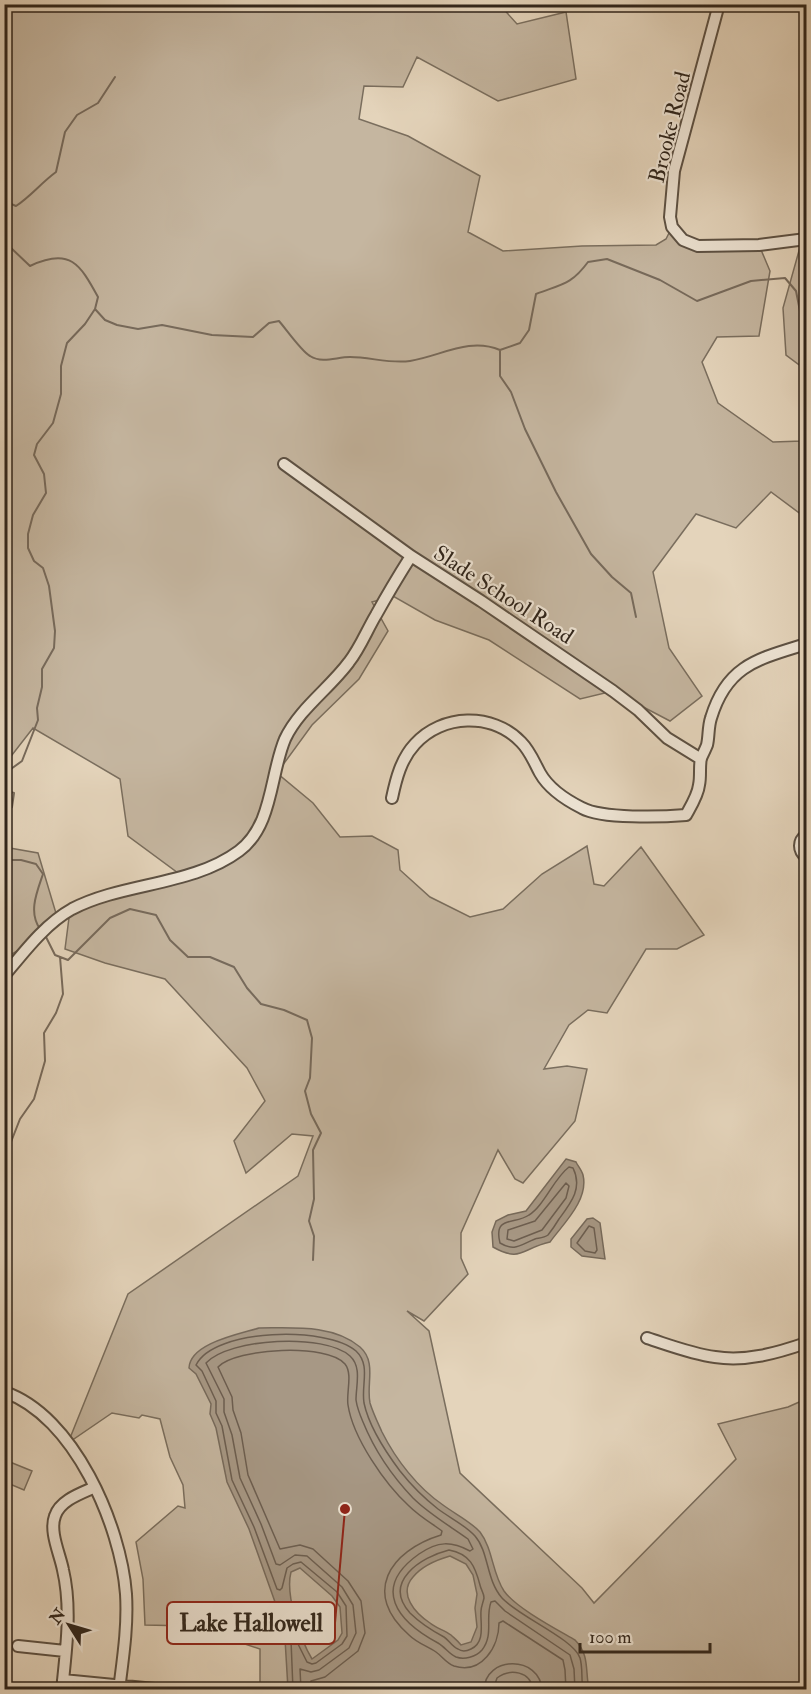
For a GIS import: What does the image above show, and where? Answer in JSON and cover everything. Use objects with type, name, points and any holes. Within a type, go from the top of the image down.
[{"type":"street","name":"Brooke Road","points":[[719,4],[674,171],[670,217],[672,227],[683,240],[698,246],[759,245],[807,239]]},
{"type":"street","name":"Slade School Road","points":[[284,464],[411,556],[614,690],[667,738],[701,759]]},
{"type":"street","points":[[4,976],[39,937],[70,910],[124,890],[183,876],[213,865],[240,851],[254,835],[265,811],[285,739],[300,717],[350,661],[389,590],[411,556]]},
{"type":"street","points":[[392,798],[400,768],[415,744],[430,731],[448,722],[465,720],[488,723],[515,736],[531,754],[541,774],[551,787],[584,809],[597,813],[686,815],[699,787],[701,759],[708,743],[707,732],[715,707],[732,678],[740,669],[771,655],[807,644]]},
{"type":"street","points":[[807,835],[799,846],[802,854],[807,857]]},
{"type":"street","points":[[647,1338],[699,1354],[737,1359],[777,1353],[807,1343]]},
{"type":"street","points":[[4,1392],[30,1404],[51,1422],[72,1447],[95,1487],[116,1543],[126,1593],[127,1622],[120,1687]]},
{"type":"street","points":[[95,1487],[60,1507],[53,1525],[64,1573],[66,1594],[67,1625],[62,1684],[165,1689]]},
{"type":"street","points":[[18,1647],[65,1651]]},
{"type":"shaded area","points":[[499,4],[517,24],[566,12],[576,79],[498,101],[417,57],[403,87],[364,86],[359,119],[408,136],[480,176],[468,232],[503,251],[582,246],[656,245],[666,239],[672,227],[683,240],[759,245],[770,271],[759,336],[717,337],[702,362],[718,403],[773,442],[802,441],[806,427],[806,518],[771,492],[736,528],[696,514],[653,572],[669,648],[702,696],[670,721],[613,691],[580,699],[489,640],[435,620],[393,596],[372,602],[388,631],[359,679],[312,725],[277,773],[313,803],[340,837],[372,836],[398,850],[400,870],[430,897],[470,917],[503,909],[542,874],[587,846],[594,884],[604,886],[641,847],[704,935],[677,949],[646,949],[607,1013],[588,1010],[569,1025],[544,1069],[567,1066],[587,1069],[575,1121],[523,1183],[515,1179],[498,1150],[461,1233],[461,1258],[468,1274],[424,1321],[407,1311],[429,1331],[460,1473],[582,1588],[594,1603],[736,1459],[718,1424],[788,1407],[806,1399],[806,1689],[260,1689],[260,1649],[224,1637],[200,1618],[190,1626],[145,1625],[143,1579],[136,1542],[178,1506],[185,1508],[183,1485],[170,1457],[160,1419],[112,1413],[68,1443],[128,1294],[298,1176],[313,1136],[292,1134],[246,1173],[234,1141],[265,1101],[247,1068],[165,979],[105,963],[65,949],[70,910],[182,876],[128,836],[120,779],[33,728],[5,764],[5,738],[10,723],[4,720],[5,5]]},
{"type":"shaded area","points":[[806,239],[806,370],[786,355],[783,308],[802,240]]},
{"type":"shaded area","points":[[4,847],[38,853],[58,920],[33,942],[5,958]]},
{"type":"shaded area","points":[[5,1460],[32,1471],[24,1490],[5,1482]]},
{"type":"water","points":[[566,1159],[576,1162],[582,1172],[584,1184],[574,1211],[550,1242],[516,1254],[502,1252],[493,1247],[492,1232],[496,1221],[508,1215],[526,1211]]},
{"type":"water","points":[[593,1218],[600,1223],[605,1259],[582,1256],[571,1247],[571,1239],[587,1219]]},
{"type":"water","points":[[259,1328],[325,1331],[337,1334],[360,1347],[370,1366],[370,1403],[394,1453],[408,1473],[425,1490],[480,1532],[488,1546],[500,1584],[510,1598],[537,1618],[575,1640],[580,1646],[585,1657],[589,1689],[522,1690],[511,1686],[499,1690],[288,1689],[285,1639],[280,1616],[249,1529],[227,1482],[216,1428],[210,1414],[211,1404],[196,1374],[189,1368],[192,1359],[207,1346]],"holes":[[[450,1556],[466,1564],[473,1575],[477,1594],[475,1608],[477,1627],[471,1642],[461,1645],[451,1635],[432,1625],[414,1609],[407,1590],[409,1583],[417,1573],[430,1564]],[[300,1568],[332,1596],[340,1607],[342,1633],[338,1640],[312,1659],[298,1628],[290,1592],[291,1572]]]},
{"type":"waterway","points":[[4,201],[16,206],[56,172],[65,132],[77,115],[98,103],[115,77]]},
{"type":"waterway","points":[[4,215],[10,247],[30,266],[55,258],[72,262],[85,276],[98,297],[95,309],[85,324],[67,343],[61,366],[61,394],[53,423],[37,444],[34,455],[44,474],[46,493],[33,515],[28,534],[28,548],[34,561],[43,568],[49,586],[55,631],[54,648],[42,669],[42,687],[37,708],[38,720],[22,761],[4,774]]},
{"type":"waterway","points":[[95,309],[105,320],[117,325],[138,329],[162,325],[212,335],[253,337],[269,323],[279,321],[303,350],[315,358],[325,360],[350,357],[395,362],[410,361],[466,346],[500,350],[520,343],[529,330],[536,294],[571,280],[588,262],[607,259],[660,280],[697,301],[751,281],[785,278],[796,291],[801,316],[806,322]]},
{"type":"waterway","points":[[500,350],[500,376],[511,392],[525,429],[556,492],[591,554],[612,577],[631,593],[636,617]]},
{"type":"waterway","points":[[4,790],[14,793],[12,807],[4,816]]},
{"type":"waterway","points":[[4,860],[21,860],[36,864],[43,874],[34,909],[36,922],[40,929]]},
{"type":"waterway","points":[[45,935],[55,955],[68,960],[110,918],[130,909],[156,915],[170,940],[188,957],[210,957],[234,967],[247,988],[261,1004],[284,1010],[307,1020],[312,1038],[310,1078],[305,1091],[311,1114],[321,1133],[313,1150],[314,1199],[309,1221],[314,1236],[313,1260]]},
{"type":"waterway","points":[[9,1147],[20,1119],[34,1099],[45,1061],[44,1033],[56,1013],[63,994],[60,957]]},
{"type":"place","name":"Lake Hallowell","points":[[345,1509]]}]
